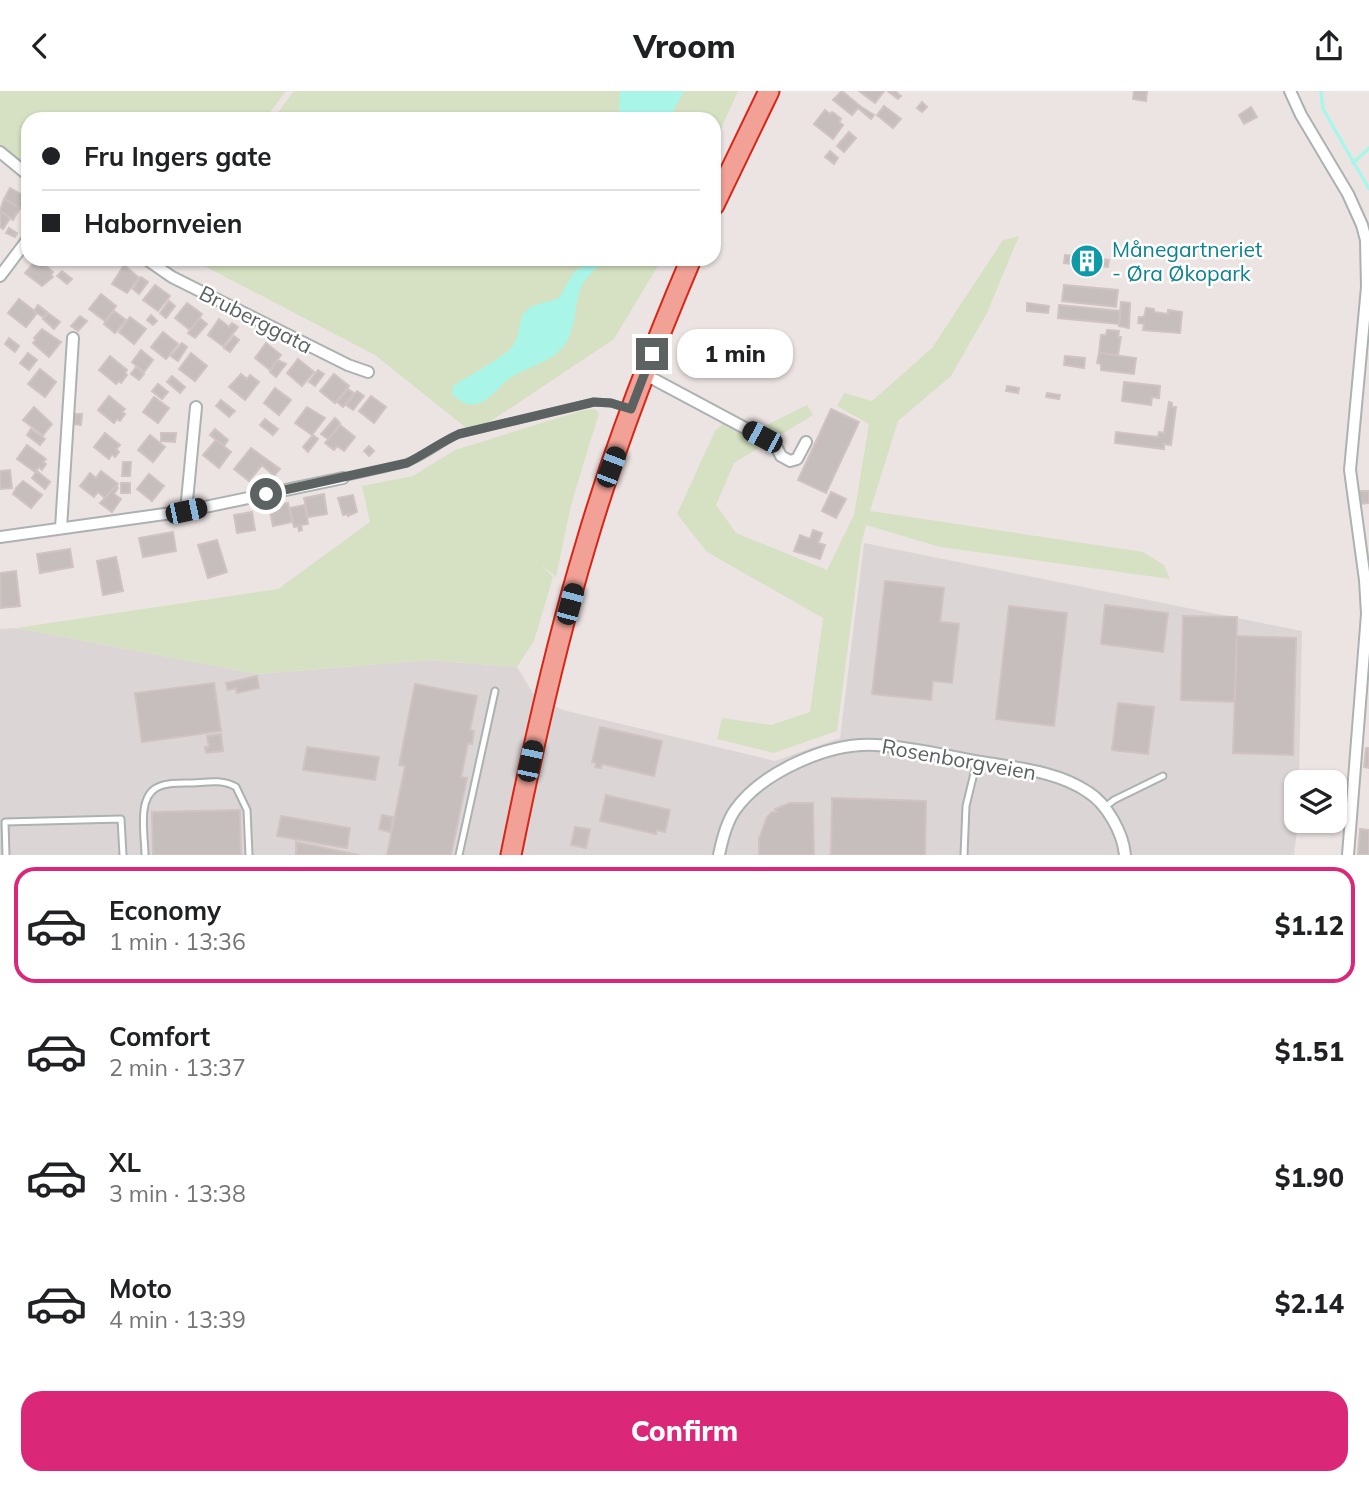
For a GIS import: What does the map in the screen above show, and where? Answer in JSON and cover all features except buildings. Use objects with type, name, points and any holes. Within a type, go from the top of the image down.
[{"type":"highway","points":[[721,190],[769,91]]},
{"type":"highway","points":[[511,855],[556,650],[585,545],[631,409],[688,266]]},
{"type":"street","points":[[1290,91],[1301,115],[1348,194],[1366,240],[1366,300],[1350,463],[1365,580],[1366,667],[1348,855]]},
{"type":"street","points":[[0,152],[21,169]]},
{"type":"street","points":[[0,276],[21,248]]},
{"type":"street","name":"Bruberggata","points":[[156,266],[172,277],[336,359],[368,372]]},
{"type":"street","points":[[61,528],[73,338]]},
{"type":"street","points":[[644,374],[762,437],[790,461],[797,459],[806,442]]},
{"type":"street","points":[[186,511],[196,407]]},
{"type":"street","points":[[0,537],[186,511],[342,478]]},
{"type":"street","name":"Rosenborgveien","points":[[719,855],[723,836],[734,812],[753,789],[802,760],[844,747],[874,744],[1058,777],[1091,793],[1104,808],[1116,827],[1125,855]]},
{"type":"lane","points":[[342,478],[407,463],[441,442],[473,431],[594,402],[611,403],[631,409]]},
{"type":"lane","points":[[459,855],[495,691]]},
{"type":"lane","points":[[964,855],[966,806],[977,761]]},
{"type":"lane","points":[[1104,808],[1114,800],[1163,776]]},
{"type":"lane","points":[[145,855],[144,810],[150,793],[167,784],[219,781],[236,786],[247,810],[249,855]]},
{"type":"lane","points":[[6,855],[5,822],[121,819],[122,855]]},
{"type":"shaded area","points":[[0,91],[286,91],[270,112],[21,112],[21,162],[0,145]]},
{"type":"shaded area","points":[[294,91],[738,91],[721,129],[721,112],[278,112]]},
{"type":"shaded area","points":[[620,91],[684,91],[673,112],[619,112]]},
{"type":"shaded area","points":[[1019,236],[987,313],[951,376],[898,421],[870,511],[1143,552],[1164,565],[1170,579],[940,547],[866,525],[861,545],[837,731],[774,753],[717,739],[722,718],[771,725],[810,712],[823,618],[707,552],[677,514],[715,431],[732,415],[761,428],[807,405],[813,415],[734,463],[716,505],[736,533],[827,570],[854,515],[869,424],[837,406],[844,393],[872,401],[932,348],[1003,240]]},
{"type":"shaded area","points":[[204,266],[658,266],[614,339],[485,425],[465,427],[375,355]]},
{"type":"shaded area","points":[[583,266],[599,266],[581,287],[569,338],[560,350],[547,360],[510,378],[481,402],[466,403],[452,394],[453,386],[495,361],[513,346],[524,313],[535,305],[559,298],[574,272]]},
{"type":"shaded area","points":[[595,409],[599,413],[571,505],[556,577],[540,564],[553,577],[534,641],[517,667],[430,660],[258,674],[16,628],[278,589],[370,522],[362,486],[413,476],[455,450],[584,410]]},
{"type":"shaded area","points":[[864,543],[1302,631],[1299,770],[1284,770],[1284,833],[1297,833],[1294,855],[0,855],[0,629],[16,628],[258,674],[430,660],[517,667],[536,698],[563,710],[775,761],[840,738]]},
{"type":"waterway","points":[[1321,91],[1323,109],[1369,189]]},
{"type":"waterway","points":[[1353,163],[1369,148]]},
{"type":"place","name":"Månegartneriet - Øra Økopark","points":[[1087,261]]},
{"type":"route","points":[[266,494],[407,463],[459,434],[594,402],[611,403],[631,409],[652,354]]}]
